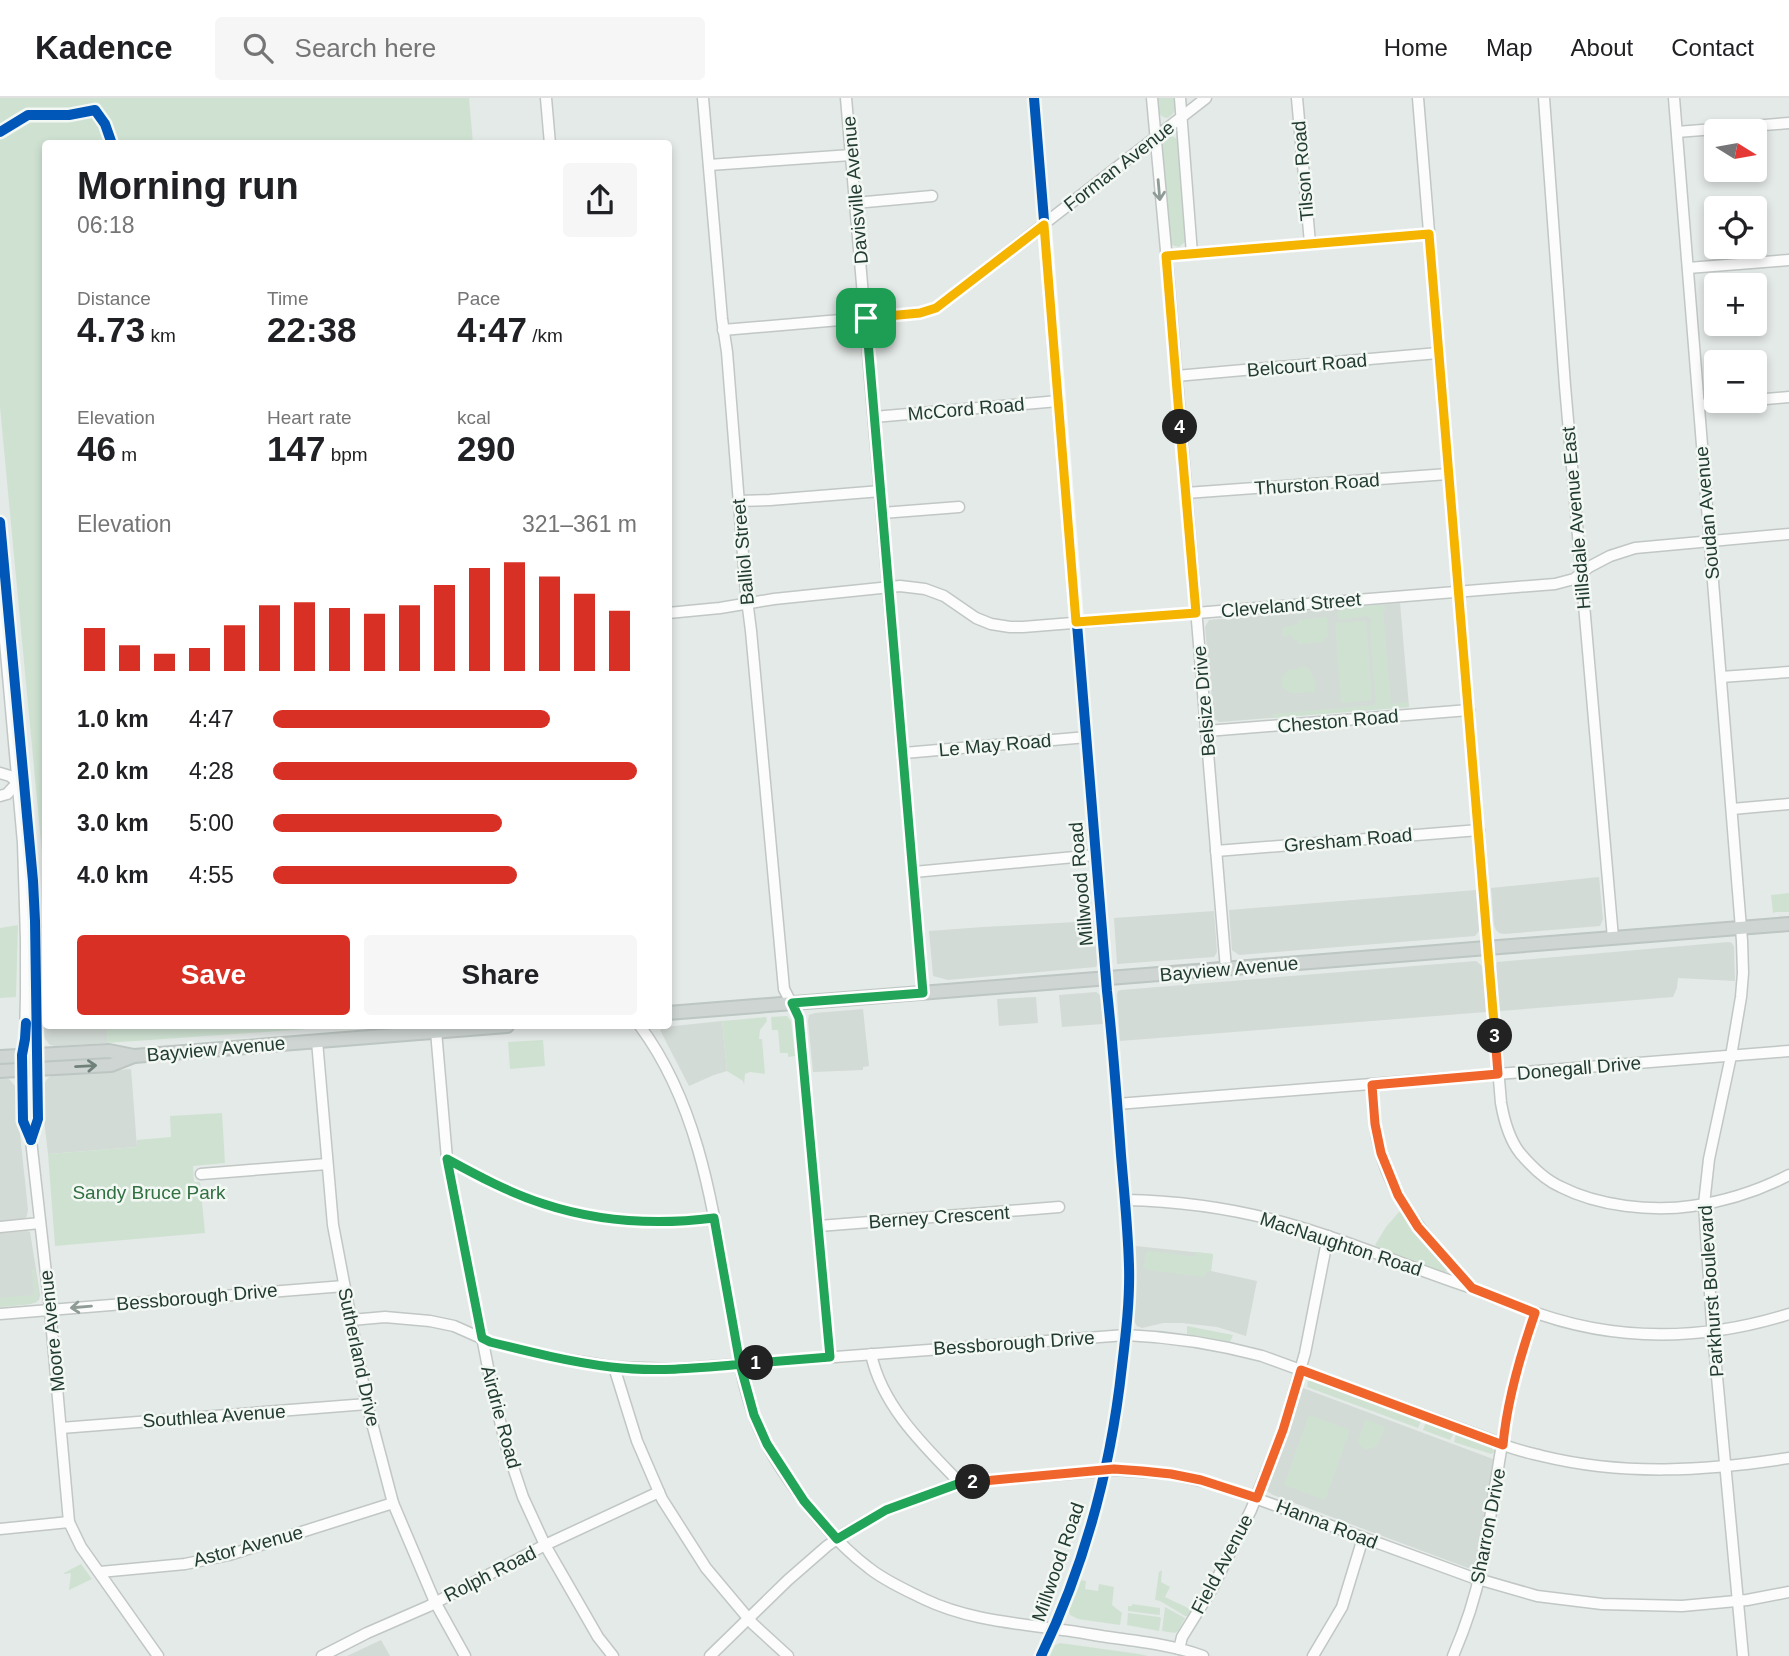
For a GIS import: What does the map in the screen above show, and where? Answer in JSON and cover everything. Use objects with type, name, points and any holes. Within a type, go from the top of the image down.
[{"type":"main road","name":"Bayview Avenue","points":[[672,1013],[1789,924]]},
{"type":"main road","name":"Bayview Avenue","points":[[0,1057],[109,1051],[134,1056],[464,1029]]},
{"type":"main road","name":"Bayview Avenue","points":[[0,1071],[111,1065],[134,1056]]},
{"type":"street","points":[[546,98],[551,140]]},
{"type":"street","name":"Balliol Street","points":[[703,98],[747,603],[785,989],[799,1018],[830,1357]]},
{"type":"street","name":"Davisville Avenue","points":[[846,98],[923,993]]},
{"type":"street","name":"Millwood Road","points":[[1034,98],[1129,1267],[1126,1335],[1117,1412],[1106,1471],[1082,1556],[1041,1656]]},
{"type":"street","name":"Belsize Drive","points":[[1152,98],[1226,969]]},
{"type":"street","points":[[1180,98],[1192,254]]},
{"type":"street","name":"Forman Avenue","points":[[723,330],[920,313],[936,308],[1206,98]]},
{"type":"street","name":"Tilson Road","points":[[1297,98],[1310,243]]},
{"type":"street","points":[[1418,98],[1498,1074],[1504,1117],[1519,1151],[1546,1178],[1560,1187],[1633,1207],[1675,1208],[1704,1204],[1761,1189],[1789,1175]]},
{"type":"street","name":"Hillsdale Avenue East","points":[[1544,98],[1565,386],[1613,938]]},
{"type":"street","name":"Soudan Avenue","points":[[1674,98],[1741,928]]},
{"type":"street","points":[[1677,132],[1789,123]]},
{"type":"street","points":[[709,165],[851,155]]},
{"type":"street","points":[[855,203],[932,196]]},
{"type":"street","points":[[1166,256],[1429,234]]},
{"type":"street","points":[[1688,268],[1789,260]]},
{"type":"street","name":"Belcourt Road","points":[[1176,376],[1438,354]]},
{"type":"street","points":[[1767,399],[1789,397]]},
{"type":"street","name":"McCord Road","points":[[874,417],[1058,401]]},
{"type":"street","points":[[1699,405],[1704,405]]},
{"type":"street","name":"Thurston Road","points":[[1186,493],[1448,474]]},
{"type":"street","points":[[738,501],[881,491]]},
{"type":"street","points":[[882,513],[959,507]]},
{"type":"street","name":"Moore Avenue","points":[[0,522],[2,585],[21,781],[24,875],[37,1055],[38,1119],[31,1140]]},
{"type":"street","name":"Cleveland Street","points":[[672,613],[774,599],[888,587],[914,587],[944,596],[976,618],[999,626],[1023,627],[1555,584],[1574,579],[1610,556],[1635,548],[1789,534]]},
{"type":"street","points":[[1721,677],[1789,672]]},
{"type":"street","name":"Cheston Road","points":[[1207,731],[1469,710]]},
{"type":"street","name":"Le May Road","points":[[904,753],[1087,737]]},
{"type":"street","points":[[0,773],[21,781],[7,794],[0,796]]},
{"type":"street","points":[[1732,809],[1789,804]]},
{"type":"street","name":"Gresham Road","points":[[1216,851],[1479,830]]},
{"type":"street","points":[[914,872],[1096,855]]},
{"type":"street","name":"Parkhurst Boulevard","points":[[1741,928],[1741,998],[1709,1159],[1704,1204],[1743,1656]]},
{"type":"street","name":"Moore Avenue","points":[[31,987],[22,1055],[23,1121],[31,1140],[50,1309],[69,1522]]},
{"type":"street","points":[[642,1029],[681,1100],[695,1136],[714,1218],[740,1364],[754,1415],[767,1444],[804,1501],[837,1539],[870,1570],[926,1600],[956,1612],[987,1620],[1141,1641],[1203,1656]]},
{"type":"street","name":"Airdrie Road","points":[[436,1031],[447,1159],[493,1394],[507,1449],[523,1497],[545,1545],[598,1637],[613,1656]]},
{"type":"street","name":"Sutherland Drive","points":[[317,1041],[333,1225],[367,1404],[393,1503],[435,1602],[465,1656]]},
{"type":"street","name":"Donegall Drive","points":[[1117,1104],[1789,1051]]},
{"type":"street","points":[[1372,1085],[1379,1145],[1398,1195],[1418,1227],[1472,1288]]},
{"type":"street","points":[[447,1159],[498,1186],[546,1205],[637,1222],[714,1218]]},
{"type":"street","points":[[201,1174],[327,1164]]},
{"type":"street","name":"MacNaughton Road","points":[[1125,1200],[1207,1206],[1261,1217],[1328,1236],[1535,1313],[1602,1330],[1632,1334],[1685,1334],[1766,1321],[1789,1314]]},
{"type":"street","name":"Berney Crescent","points":[[819,1226],[1059,1207]]},
{"type":"street","points":[[0,1227],[40,1223]]},
{"type":"street","name":"Field Avenue","points":[[1179,1649],[1182,1637],[1213,1587],[1257,1498],[1283,1430],[1301,1370],[1328,1236]]},
{"type":"street","name":"Bessborough Drive","points":[[0,1314],[344,1286]]},
{"type":"street","name":"Sharron Drive","points":[[1453,1656],[1465,1628],[1479,1579],[1516,1373],[1535,1313]]},
{"type":"street","name":"Bessborough Drive","points":[[351,1320],[385,1317],[430,1321],[454,1326],[490,1342],[552,1357],[614,1367],[676,1369],[1126,1335],[1180,1339],[1262,1356],[1503,1445],[1558,1460],[1617,1468],[1681,1470],[1789,1458]]},
{"type":"street","points":[[871,1354],[874,1370],[896,1410],[908,1427],[960,1483]]},
{"type":"street","points":[[614,1367],[637,1441],[659,1492],[706,1568],[748,1619],[788,1656]]},
{"type":"street","name":"Southlea Avenue","points":[[61,1428],[367,1404]]},
{"type":"street","name":"Hanna Road","points":[[710,1656],[788,1580],[837,1539],[886,1510],[960,1483],[1106,1471],[1171,1474],[1222,1486],[1479,1579],[1537,1596],[1602,1604],[1682,1606],[1738,1601],[1789,1592]]},
{"type":"street","name":"Rolph Road","points":[[321,1656],[659,1492]]},
{"type":"street","name":"Astor Avenue","points":[[100,1573],[186,1564],[229,1555],[393,1503]]},
{"type":"street","points":[[0,1529],[69,1522],[81,1547],[158,1656]]},
{"type":"street","points":[[1313,1656],[1342,1607],[1363,1538]]},
{"type":"shaded area","points":[[1400,603],[1409,707],[1220,722],[1214,719],[1205,627],[1209,620]]},
{"type":"shaded area","points":[[1599,877],[1603,919],[1600,926],[1504,934],[1496,930],[1491,888]]},
{"type":"shaded area","points":[[1476,890],[1479,931],[1475,936],[1239,955],[1232,950],[1229,910]]},
{"type":"shaded area","points":[[1214,911],[1217,952],[1214,957],[1117,964],[1114,918]]},
{"type":"shaded area","points":[[1095,921],[1098,962],[1096,967],[948,980],[933,976],[929,931]]},
{"type":"shaded area","points":[[1729,942],[1734,947],[1735,981],[1678,978],[1673,997],[1500,1011],[1497,962]]},
{"type":"shaded area","points":[[1476,961],[1482,966],[1486,1012],[1120,1041],[1117,994],[1121,990]]},
{"type":"shaded area","points":[[1096,992],[1100,995],[1103,1024],[1062,1027],[1059,995]]},
{"type":"shaded area","points":[[1036,997],[1038,1023],[999,1026],[997,999]]},
{"type":"shaded area","points":[[863,1009],[869,1066],[863,1067],[863,1070],[813,1072],[809,1015]]},
{"type":"shaded area","points":[[722,1021],[727,1071],[689,1086],[660,1030],[672,1029],[672,1026]]},
{"type":"shaded area","points":[[43,1029],[107,1029],[107,1043],[50,1045]]},
{"type":"shaded area","points":[[131,1069],[137,1147],[48,1154],[42,1102],[43,1085],[48,1078],[53,1075]]},
{"type":"shaded area","points":[[0,1078],[9,1079],[15,1086],[28,1210],[26,1219],[0,1221]]},
{"type":"shaded area","points":[[30,1232],[39,1300],[30,1304],[0,1307],[0,1233]]},
{"type":"shaded area","points":[[1135,1246],[1213,1254],[1211,1271],[1257,1281],[1246,1336],[1217,1327],[1182,1323],[1163,1323],[1142,1328],[1137,1326],[1134,1321]]},
{"type":"shaded area","points":[[1303,1388],[1493,1459],[1477,1561],[1474,1565],[1468,1568],[1267,1491]]},
{"type":"shaded area","points":[[381,1640],[390,1656],[347,1656]]},
{"type":"green space","points":[[0,98],[469,98],[473,140],[42,140],[42,853],[0,407]]},
{"type":"green space","points":[[1155,98],[1175,98],[1174,112],[1167,118],[1161,116]]},
{"type":"green space","points":[[1171,136],[1176,138],[1179,146],[1186,236],[1186,241],[1179,247],[1169,242],[1161,148],[1164,140]]},
{"type":"green space","points":[[1384,605],[1391,704],[1408,702],[1409,707],[1273,718],[1272,714],[1376,705],[1371,619],[1367,616],[1339,620],[1337,614],[1341,608]]},
{"type":"green space","points":[[1327,617],[1328,637],[1324,638],[1324,642],[1297,644],[1297,640],[1290,635],[1283,637],[1282,628],[1297,624],[1297,620]]},
{"type":"green space","points":[[1366,621],[1372,700],[1341,703],[1335,623]]},
{"type":"green space","points":[[1303,666],[1310,670],[1315,682],[1315,692],[1294,693],[1282,687],[1282,677],[1287,670]]},
{"type":"green space","points":[[1789,893],[1789,912],[1773,913],[1771,895]]},
{"type":"green space","points":[[18,925],[16,997],[0,998],[0,928]]},
{"type":"green space","points":[[787,1016],[791,1021],[795,1056],[788,1057],[788,1053],[780,1053],[778,1030],[772,1030],[771,1017]]},
{"type":"green space","points":[[766,1017],[767,1021],[760,1030],[759,1039],[762,1039],[765,1074],[745,1074],[744,1085],[743,1081],[727,1071],[722,1021]]},
{"type":"green space","points":[[107,1029],[308,1029],[107,1043]]},
{"type":"green space","points":[[543,1040],[545,1066],[510,1069],[508,1042]]},
{"type":"green space","name":"Sandy Bruce Park","points":[[222,1113],[225,1163],[193,1166],[194,1182],[200,1182],[205,1233],[55,1246],[48,1154],[137,1147],[137,1140],[171,1137],[170,1116]]},
{"type":"green space","points":[[1399,1212],[1403,1213],[1420,1238],[1446,1267],[1446,1272],[1384,1251],[1375,1245]]},
{"type":"green space","points":[[1149,1251],[1195,1257],[1196,1252],[1213,1254],[1211,1271],[1207,1271],[1203,1277],[1148,1270],[1144,1266],[1146,1253]]},
{"type":"green space","points":[[32,1269],[35,1272],[39,1296],[37,1302],[0,1307],[0,1298],[34,1295]]},
{"type":"green space","points":[[1187,1326],[1233,1335],[1230,1342],[1187,1334]]},
{"type":"green space","points":[[1308,1381],[1421,1421],[1418,1428],[1307,1387]]},
{"type":"green space","points":[[1309,1415],[1350,1430],[1325,1500],[1284,1485]]},
{"type":"green space","points":[[1365,1419],[1385,1427],[1377,1446],[1369,1449],[1364,1449],[1358,1443]]},
{"type":"green space","points":[[1426,1422],[1454,1433],[1450,1440],[1423,1430]]},
{"type":"green space","points":[[1456,1433],[1490,1446],[1495,1452],[1491,1454],[1454,1442]]},
{"type":"green space","points":[[81,1564],[92,1579],[69,1590],[71,1573],[64,1573]]},
{"type":"green space","points":[[1162,1570],[1161,1582],[1170,1587],[1165,1597],[1192,1610],[1188,1616],[1155,1600],[1159,1572]]},
{"type":"green space","points":[[1081,1580],[1086,1581],[1085,1589],[1098,1591],[1099,1584],[1114,1587],[1112,1605],[1122,1613],[1120,1625],[1078,1619],[1070,1615],[1069,1611]]},
{"type":"green space","points":[[1132,1604],[1160,1608],[1160,1614],[1128,1611],[1128,1606]]},
{"type":"green space","points":[[1165,1607],[1185,1618],[1175,1633],[1162,1631]]},
{"type":"green space","points":[[1128,1613],[1161,1618],[1159,1631],[1127,1625]]},
{"type":"green space","points":[[1060,1643],[1148,1656],[1050,1656],[1055,1645]]},
{"type":"cycle path","points":[[1034,98],[1115,1073],[1129,1278],[1117,1404],[1103,1478],[1071,1587],[1041,1656]]},
{"type":"cycle path","points":[[0,132],[28,115],[69,115],[95,110],[105,124],[111,140]]},
{"type":"cycle path","points":[[0,522],[33,881],[38,1119],[31,1140]]},
{"type":"cycle path","points":[[26,1023],[22,1055],[23,1121],[31,1140]]},
{"type":"route","points":[[866,318],[920,313],[936,308],[1044,225],[1076,622],[1196,613],[1166,256],[1429,234],[1498,1074],[1372,1085],[1375,1124],[1381,1153],[1398,1195],[1418,1227],[1472,1288],[1535,1313],[1516,1373],[1503,1445],[1301,1370],[1283,1430],[1257,1498],[1201,1480],[1171,1474],[1114,1469],[960,1483],[886,1510],[837,1539],[804,1501],[767,1444],[754,1415],[742,1377],[740,1364],[714,1218],[637,1222],[546,1205],[498,1186],[447,1159],[482,1338],[552,1357],[614,1367],[676,1369],[730,1365],[740,1364],[830,1357],[799,1018],[792,1003],[923,993],[866,318]]}]
